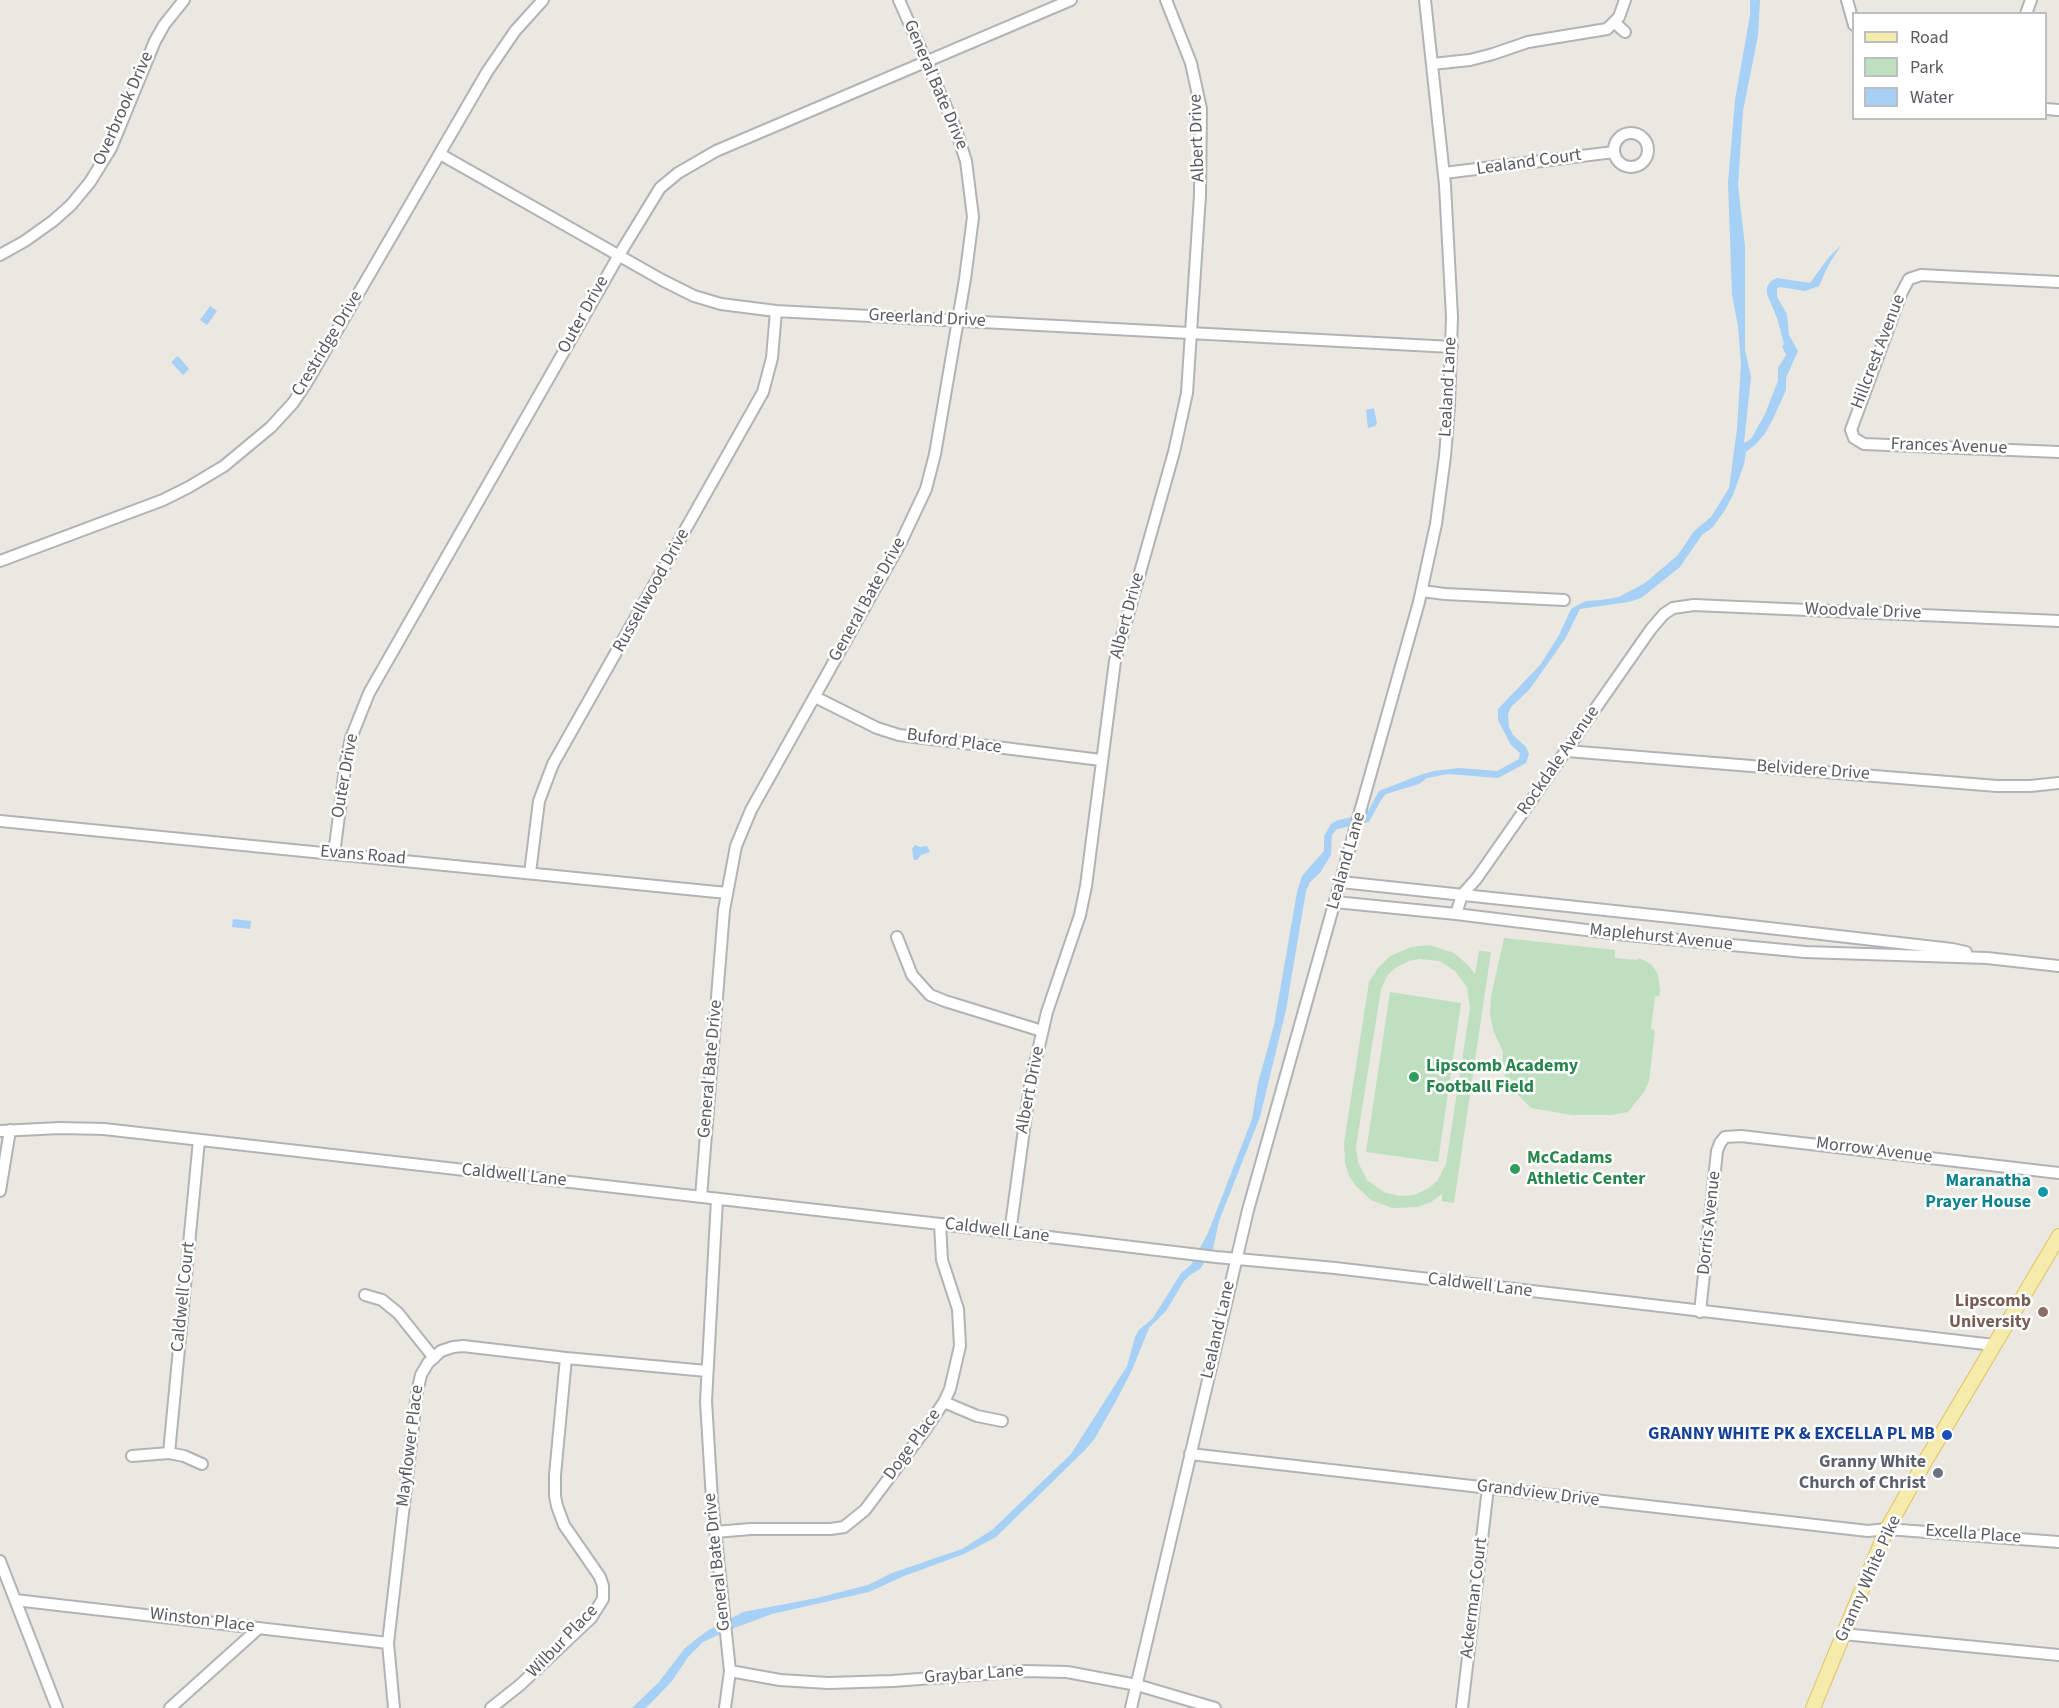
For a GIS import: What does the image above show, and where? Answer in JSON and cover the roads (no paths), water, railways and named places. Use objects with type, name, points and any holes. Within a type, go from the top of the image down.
[{"type":"main road","name":"Granny White Pike","points":[[1813,1708],[1887,1529],[2059,1236]]},
{"type":"street","name":"Overbrook Drive","points":[[0,255],[53,221],[71,205],[90,182],[111,148],[154,41],[184,0]]},
{"type":"street","name":"Crestridge Drive","points":[[0,561],[164,500],[224,466],[264,434],[293,403],[307,382],[497,55],[543,0]]},
{"type":"street","name":"General Bate Drive","points":[[701,1197],[727,893],[732,863],[742,828],[901,542],[926,489],[935,454],[958,321],[972,227],[970,178],[962,145],[898,0]]},
{"type":"street","name":"Outer Drive","points":[[334,854],[351,738],[369,693],[655,195],[678,173],[716,151],[1071,0]]},
{"type":"street","name":"Albert Drive","points":[[1011,1233],[1024,1120],[1042,1031],[1084,899],[1115,661],[1182,422],[1187,393],[1200,178],[1201,109],[1191,63],[1166,0]]},
{"type":"street","name":"Lealand Lane","points":[[1131,1708],[1236,1259],[1280,1094],[1422,591],[1437,515],[1445,456],[1452,347],[1450,263],[1443,173],[1425,0]]},
{"type":"street","points":[[1432,64],[1481,57],[1528,42],[1606,29],[1615,23],[1625,0]]},
{"type":"street","points":[[1847,0],[1852,18]]},
{"type":"street","points":[[1615,23],[1624,32]]},
{"type":"street","name":"Lealand Court","points":[[1443,173],[1614,152]]},
{"type":"street","name":"Greerland Drive","points":[[440,154],[662,280],[706,300],[738,307],[776,311],[1452,347]]},
{"type":"street","name":"Hillcrest Avenue","points":[[1851,426],[1901,294],[1909,279],[1921,276],[2059,282]]},
{"type":"street","name":"Russellwood Drive","points":[[530,873],[539,801],[550,772],[763,392],[772,358],[776,311]]},
{"type":"street","name":"Frances Avenue","points":[[1851,426],[1854,438],[1864,444],[2059,452]]},
{"type":"street","points":[[1422,591],[1465,596],[1564,600]]},
{"type":"street","name":"Woodvale Drive","points":[[1668,611],[1677,607],[1694,605],[2059,621]]},
{"type":"street","name":"Rockdale Avenue","points":[[1456,914],[1462,895],[1477,878],[1636,650],[1668,611]]},
{"type":"street","name":"Buford Place","points":[[815,698],[877,728],[899,735],[1101,760]]},
{"type":"street","name":"Belvidere Drive","points":[[1567,751],[1997,786],[2059,783]]},
{"type":"street","name":"Evans Road","points":[[0,822],[727,893]]},
{"type":"street","name":"Maplehurst Avenue","points":[[1341,882],[1952,949],[1987,958]]},
{"type":"street","name":"Maplehurst Avenue","points":[[1335,902],[1627,935],[1805,952],[1987,958],[2059,966]]},
{"type":"street","points":[[897,937],[912,975],[930,994],[945,1001],[1042,1031]]},
{"type":"street","name":"Caldwell Lane","points":[[5,1131],[94,1128],[1994,1345]]},
{"type":"street","points":[[0,1191],[5,1131]]},
{"type":"street","name":"Morrow Avenue","points":[[1725,1137],[1741,1136],[2059,1173]]},
{"type":"street","name":"Dorris Avenue","points":[[1700,1312],[1717,1157],[1720,1143],[1725,1137]]},
{"type":"street","name":"Caldwell Court","points":[[169,1453],[200,1140]]},
{"type":"street","name":"General Bate Drive","points":[[717,1199],[707,1371],[708,1437],[715,1533],[730,1671],[725,1708]]},
{"type":"street","name":"Doge Place","points":[[715,1533],[751,1529],[831,1530],[844,1527],[873,1501],[944,1402],[958,1360],[960,1334],[956,1302],[942,1260],[940,1224]]},
{"type":"street","points":[[365,1295],[378,1298],[394,1308],[434,1358],[441,1351],[458,1346],[707,1371]]},
{"type":"street","name":"Mayflower Place","points":[[394,1708],[388,1643],[417,1392],[423,1371],[434,1358]]},
{"type":"street","name":"Wilbur Place","points":[[491,1708],[591,1618],[603,1599],[600,1577],[564,1525],[555,1496],[566,1358]]},
{"type":"street","points":[[944,1402],[977,1416],[1002,1421]]},
{"type":"street","points":[[132,1456],[169,1453],[184,1456],[202,1464]]},
{"type":"street","name":"Grandview Drive","points":[[1190,1454],[1868,1531],[1887,1529]]},
{"type":"street","name":"Ackerman Court","points":[[1462,1708],[1488,1488]]},
{"type":"street","name":"Excella Place","points":[[1887,1529],[2059,1542]]},
{"type":"street","points":[[0,1561],[57,1708]]},
{"type":"street","name":"Winston Place","points":[[15,1600],[388,1643]]},
{"type":"street","points":[[170,1708],[259,1628]]},
{"type":"street","points":[[1843,1634],[2059,1655]]},
{"type":"street","name":"Graybar Lane","points":[[730,1671],[780,1680],[828,1683],[1047,1670],[1083,1673],[1137,1685],[1215,1708]]},
{"type":"water","points":[[1750,0],[1760,0],[1758,36],[1743,111],[1738,185],[1745,246],[1745,350],[1751,377],[1744,443],[1751,439],[1765,414],[1778,381],[1778,368],[1786,355],[1777,318],[1767,294],[1767,287],[1777,278],[1810,283],[1841,245],[1819,286],[1805,291],[1777,288],[1777,297],[1787,314],[1789,335],[1798,351],[1786,378],[1786,390],[1773,419],[1764,435],[1746,452],[1733,495],[1725,510],[1713,527],[1702,535],[1680,567],[1641,598],[1629,602],[1580,609],[1565,639],[1529,690],[1511,707],[1508,714],[1509,727],[1513,735],[1526,747],[1529,754],[1526,763],[1498,778],[1448,774],[1427,778],[1419,784],[1386,794],[1369,822],[1337,829],[1332,835],[1331,855],[1320,873],[1310,882],[1306,891],[1286,1010],[1260,1117],[1219,1221],[1213,1249],[1200,1269],[1184,1281],[1166,1311],[1149,1328],[1117,1399],[1095,1438],[1086,1449],[996,1537],[964,1554],[904,1576],[869,1592],[772,1614],[703,1642],[651,1703],[645,1708],[632,1708],[659,1682],[685,1648],[707,1631],[743,1612],[817,1598],[868,1585],[892,1573],[962,1549],[992,1530],[1071,1454],[1127,1366],[1139,1330],[1153,1318],[1181,1273],[1191,1265],[1208,1233],[1252,1119],[1258,1083],[1274,1025],[1297,892],[1302,876],[1324,851],[1324,836],[1331,824],[1368,811],[1379,791],[1420,775],[1459,768],[1497,771],[1519,759],[1520,753],[1511,745],[1498,720],[1498,709],[1541,664],[1559,635],[1571,609],[1586,601],[1619,597],[1645,583],[1678,555],[1694,531],[1711,517],[1729,488],[1737,429],[1741,364],[1738,326],[1732,295],[1728,183],[1735,100],[1750,15]]},
{"type":"water","points":[[210,306],[217,311],[207,325],[200,320]]},
{"type":"water","points":[[178,356],[189,369],[183,375],[171,362]]},
{"type":"water","points":[[1374,408],[1377,424],[1368,428],[1366,410]]},
{"type":"water","points":[[915,845],[927,846],[930,852],[914,860],[912,849]]},
{"type":"water","points":[[233,919],[251,921],[250,929],[232,927]]},
{"type":"place","name":"Lipscomb Academy Football Field","points":[[1414,1077]]},
{"type":"place","name":"McCadams Athletic Center","points":[[1515,1169]]},
{"type":"place","name":"Maranatha Prayer House","points":[[2043,1192]]},
{"type":"place","name":"Lipscomb University","points":[[2043,1312]]},
{"type":"place","name":"GRANNY WHITE PK & EXCELLA PL MB","points":[[1947,1435]]},
{"type":"place","name":"Granny White Church of Christ","points":[[1938,1473]]}]
